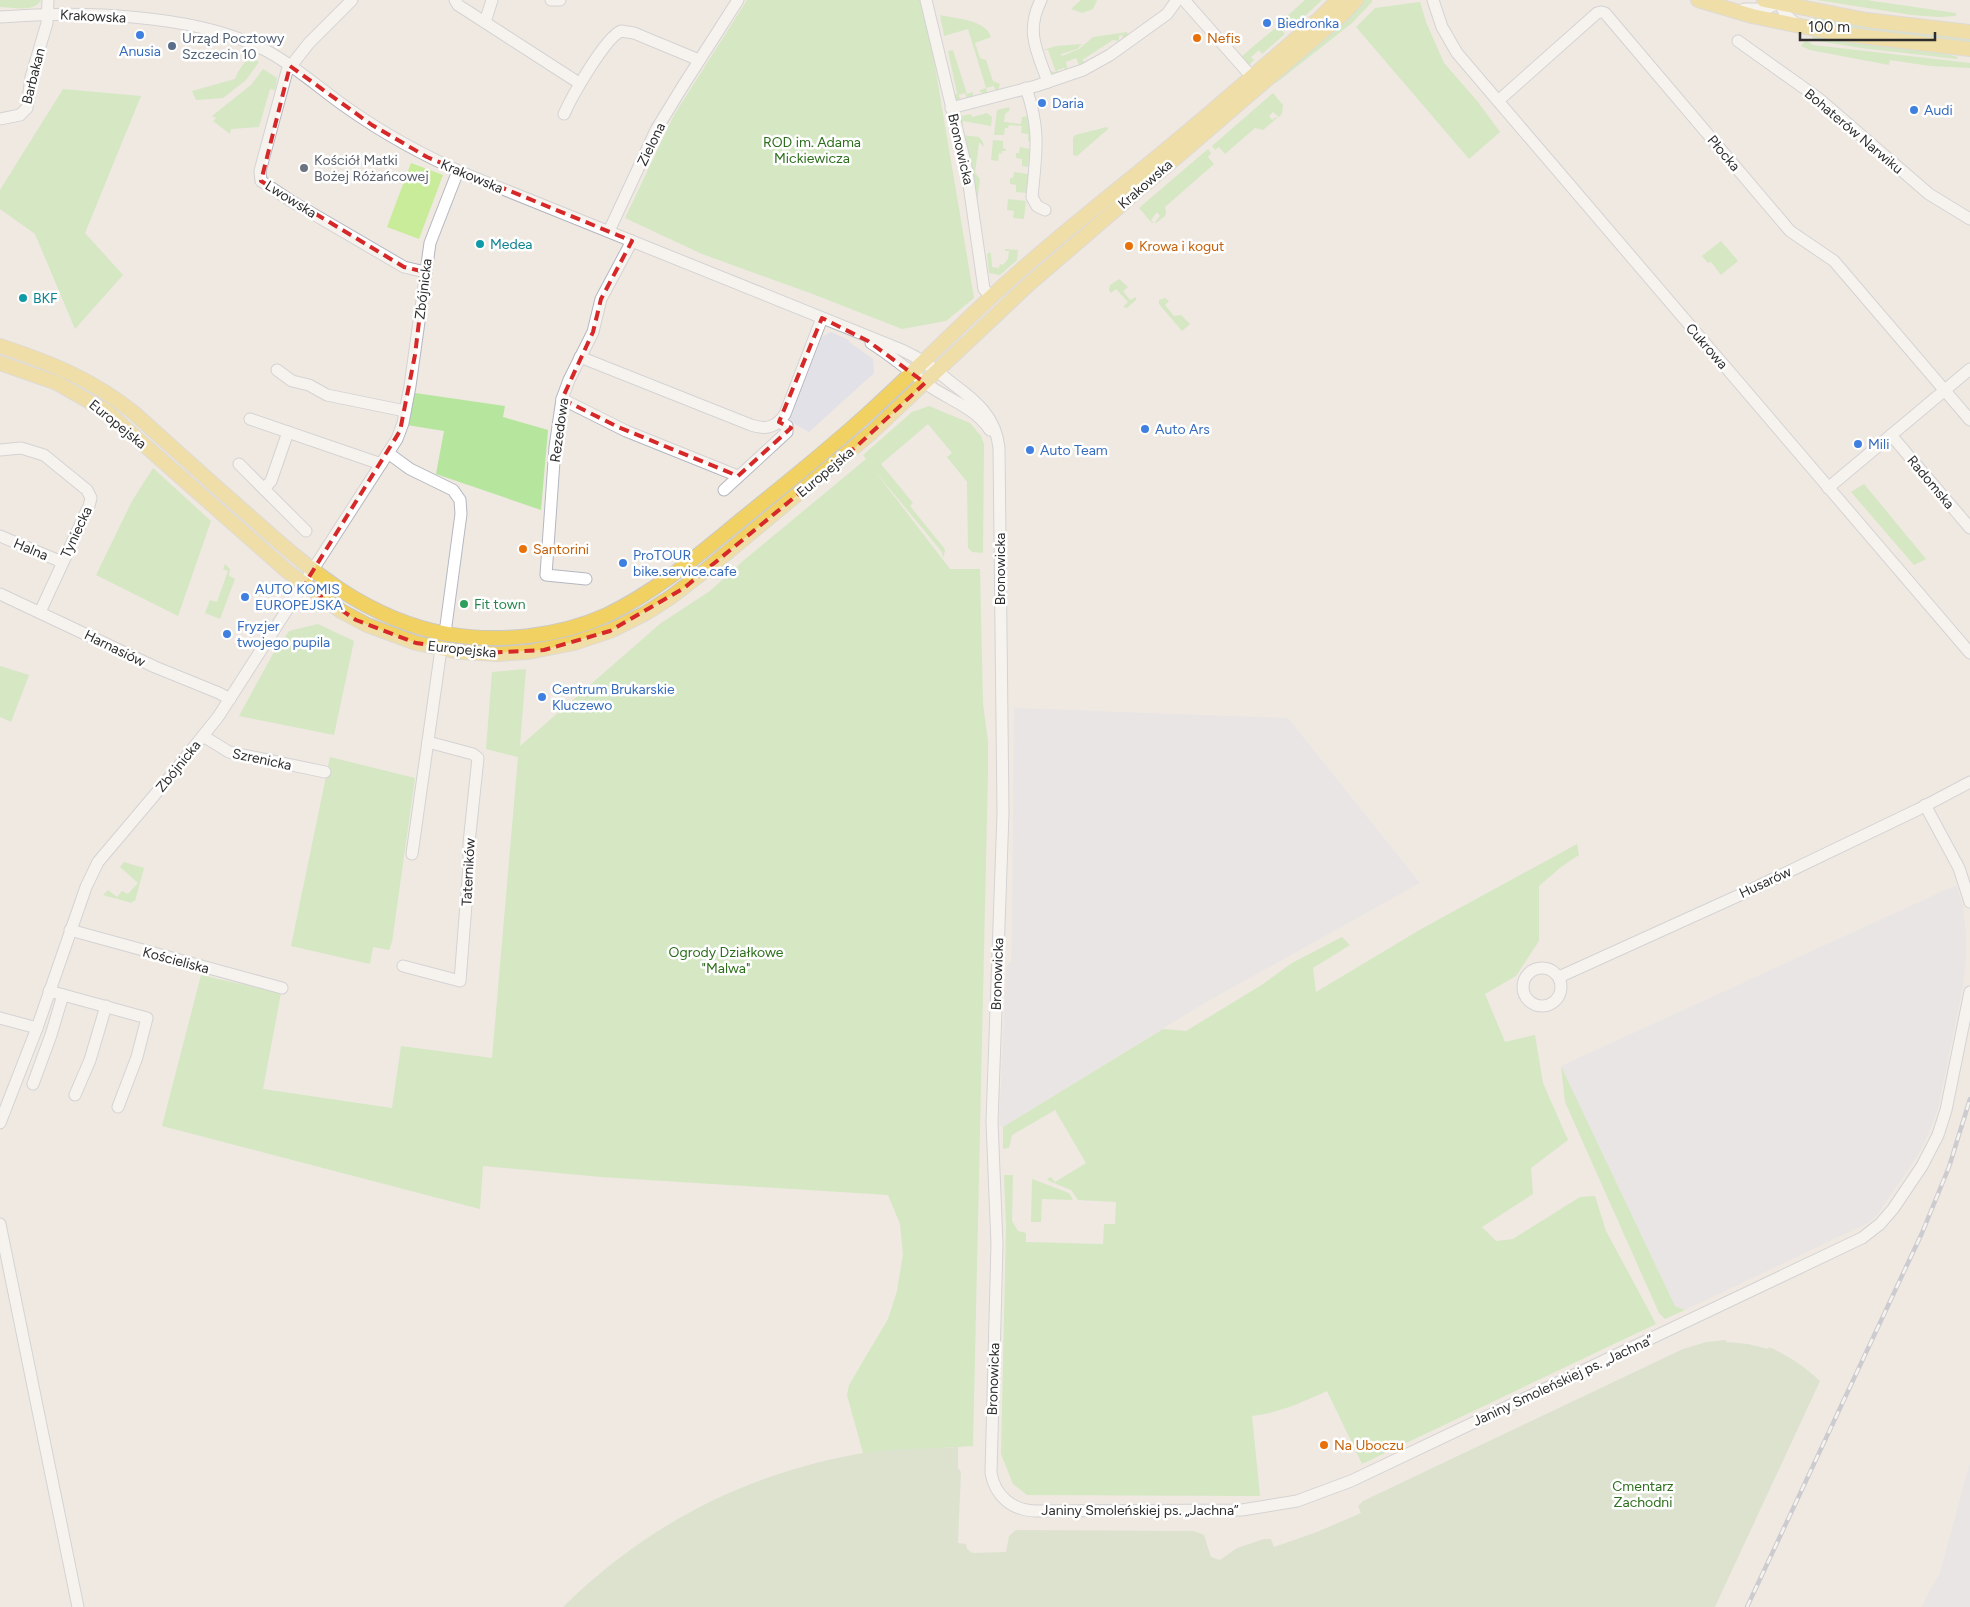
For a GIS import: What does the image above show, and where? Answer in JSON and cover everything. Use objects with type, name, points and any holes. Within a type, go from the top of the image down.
[{"type":"main road","name":"Krakowska","points":[[912,372],[991,297],[1080,218],[1152,162],[1320,18],[1338,0]]},
{"type":"main road","name":"Krakowska","points":[[926,383],[1040,274],[1323,31],[1356,0]]},
{"type":"main road","points":[[1698,0],[1799,26],[1867,38],[1970,49]]},
{"type":"main road","points":[[1764,0],[1779,1],[1829,14],[1970,32]]},
{"type":"main road","name":"Europejska","points":[[0,346],[60,367],[110,394],[134,413],[290,553],[354,600],[407,624],[445,633],[496,638],[540,634],[592,621],[628,604],[662,583],[699,556],[833,444],[912,372]]},
{"type":"main road","name":"Europejska","points":[[0,363],[57,383],[106,411],[304,585],[341,611],[367,625],[402,639],[442,649],[498,654],[544,650],[574,643],[598,636],[646,613],[684,588],[787,504],[871,433],[926,383]]},
{"type":"street","name":"Krakowska","points":[[48,0],[48,14]]},
{"type":"street","points":[[290,66],[309,42],[352,0]]},
{"type":"street","points":[[455,0],[458,5],[579,83]]},
{"type":"street","points":[[485,22],[492,0]]},
{"type":"street","points":[[551,0],[560,0]]},
{"type":"street","name":"Zielona","points":[[608,231],[656,130],[738,0]]},
{"type":"street","name":"Bronowicka","points":[[926,0],[967,171],[984,289],[991,297]]},
{"type":"street","points":[[1041,0],[1032,24],[1032,35],[1048,82]]},
{"type":"street","points":[[951,108],[1048,82],[1083,70],[1110,55],[1167,14],[1177,0]]},
{"type":"street","points":[[1184,0],[1252,76]]},
{"type":"street","name":"Cukrowa","points":[[1433,0],[1447,37],[1457,53],[1970,654]]},
{"type":"street","name":"Cukrowa","points":[[1442,0],[1447,37]]},
{"type":"street","points":[[1801,0],[1808,6],[1829,14]]},
{"type":"street","points":[[1724,8],[1761,10],[1779,1],[1788,17],[1799,26]]},
{"type":"street","name":"Płocka","points":[[1498,101],[1597,13],[1605,13],[1790,231],[1834,261],[1944,390]]},
{"type":"street","name":"Krakowska","points":[[0,17],[48,14],[134,18],[209,29],[250,42],[271,53],[386,134],[420,153],[458,171],[896,347],[924,361],[937,371]]},
{"type":"street","name":"Barbakan","points":[[0,119],[20,115],[27,108],[31,77],[45,32],[48,14]]},
{"type":"street","points":[[564,114],[579,83],[612,39],[621,31],[634,33],[699,60]]},
{"type":"street","name":"Bohaterów Narwiku","points":[[1738,41],[1818,98],[1929,194],[1970,219]]},
{"type":"street","name":"Lwowska","points":[[290,66],[284,78],[260,170],[261,181],[291,201],[404,267],[425,272]]},
{"type":"street","points":[[1026,88],[1035,118],[1038,138],[1032,197],[1037,206],[1045,210]]},
{"type":"street","name":"Zbójnicka","points":[[0,1123],[86,886],[98,862],[203,736],[230,700],[388,453],[400,431],[400,410],[415,355],[430,243],[458,171]]},
{"type":"street","name":"Rezedowa","points":[[586,580],[546,575],[555,447],[562,399],[569,380],[595,326],[601,300],[632,241]]},
{"type":"street","points":[[580,357],[758,428],[768,428],[779,422],[785,414],[822,318]]},
{"type":"street","name":"Krakowska","points":[[847,328],[883,350],[926,383]]},
{"type":"street","points":[[1828,488],[1970,368]]},
{"type":"street","points":[[277,370],[292,381],[309,385],[327,395],[400,410]]},
{"type":"street","name":"Bronowicka","points":[[937,371],[986,413],[997,437],[999,463],[1000,707],[1003,813],[992,1130],[997,1244],[991,1466],[994,1485]]},
{"type":"street","name":"Bronowicka","points":[[926,383],[967,407],[983,421],[994,437],[999,463]]},
{"type":"street","points":[[1944,390],[1970,420]]},
{"type":"street","points":[[562,399],[626,431],[738,476]]},
{"type":"street","points":[[250,419],[381,464]]},
{"type":"street","points":[[724,490],[787,432],[787,426],[779,422]]},
{"type":"street","points":[[264,489],[271,481],[288,432]]},
{"type":"street","name":"Radomska","points":[[1891,435],[1970,528]]},
{"type":"street","name":"Tyniecka","points":[[0,450],[21,448],[44,455],[56,463],[90,494],[89,506],[40,612]]},
{"type":"street","points":[[388,453],[410,469],[449,488],[457,494],[460,500],[461,514],[445,633]]},
{"type":"street","points":[[239,464],[306,531]]},
{"type":"street","name":"Halna","points":[[0,536],[62,562]]},
{"type":"street","name":"Harnasiów","points":[[0,594],[130,655],[219,693],[230,700]]},
{"type":"street","points":[[412,854],[442,649]]},
{"type":"street","name":"Szrenicka","points":[[203,736],[229,752],[325,772]]},
{"type":"street","name":"Taterników","points":[[403,966],[460,981],[469,843],[478,758],[473,754],[428,742]]},
{"type":"street","name":"Husarów","points":[[1559,977],[1742,894],[1970,782]]},
{"type":"street","points":[[1925,805],[1956,864],[1970,902]]},
{"type":"street","name":"Kościeliska","points":[[70,930],[282,988]]},
{"type":"street","points":[[49,991],[147,1018],[137,1057],[118,1107]]},
{"type":"street","name":"Janiny Smoleńskiej ps. „Jachna”","points":[[994,1485],[1010,1504],[1022,1510],[1031,1511],[1228,1512],[1274,1506],[1302,1499],[1356,1479],[1849,1245],[1867,1235],[1886,1218],[1930,1153],[1946,1110],[1970,992]]},
{"type":"street","points":[[32,1084],[51,1035],[63,995]]},
{"type":"street","points":[[75,1095],[90,1060],[106,1006]]},
{"type":"street","points":[[0,1018],[36,1028]]},
{"type":"street","points":[[0,1224],[78,1607]]},
{"type":"highlighted area","points":[[290,66],[372,125],[427,157],[632,241],[601,299],[593,332],[562,399],[618,427],[738,476],[791,428],[779,422],[822,318],[868,341],[925,383],[857,446],[684,588],[610,631],[544,650],[482,653],[416,643],[356,620],[304,585],[400,431],[415,355],[425,272],[404,267],[261,181]]},
{"type":"shaded area","points":[[831,332],[849,340],[849,342],[873,359],[874,373],[809,432],[789,421],[822,337]]},
{"type":"shaded area","points":[[1014,708],[1288,718],[1420,883],[1203,1004],[1003,1127],[999,1125],[1006,970],[1008,963],[1011,963]]},
{"type":"shaded area","points":[[1956,885],[1963,906],[1966,933],[1966,960],[1963,986],[1938,1109],[1917,1157],[1877,1215],[1868,1223],[1685,1310],[1675,1306],[1561,1066]]},
{"type":"shaded area","points":[[1970,1463],[1970,1607],[1921,1607],[1940,1572]]},
{"type":"green space","points":[[0,0],[41,0],[33,7],[23,8],[0,7]]},
{"type":"green space","name":"ROD im. Adama Mickiewicza","points":[[747,0],[920,0],[933,54],[974,298],[946,321],[902,329],[702,254],[625,218],[674,115]]},
{"type":"green space","points":[[1081,0],[1097,0],[1093,9],[1082,13],[1071,9]]},
{"type":"green space","points":[[1305,0],[1322,0],[1292,28],[1284,19]]},
{"type":"green space","points":[[1363,0],[1372,0],[1372,2],[1352,23],[1276,83],[1276,79]]},
{"type":"green space","points":[[1817,0],[1866,0],[1956,13],[1956,16],[1912,15]]},
{"type":"green space","points":[[1420,2],[1426,22],[1444,63],[1478,102],[1500,132],[1469,159],[1356,27],[1375,8]]},
{"type":"green space","points":[[940,15],[976,23],[988,31],[991,37],[975,43],[980,58],[986,60],[993,81],[1000,84],[996,93],[994,86],[986,88],[968,29],[944,36]]},
{"type":"green space","points":[[1814,17],[1970,37],[1970,42],[1831,26],[1812,22]]},
{"type":"green space","points":[[1278,26],[1285,34],[1262,54],[1259,50],[1251,57],[1254,60],[1248,66],[1240,58]]},
{"type":"green space","points":[[1127,32],[1129,37],[1123,40],[1122,35],[1119,36],[1119,41],[1113,40],[1082,60],[1085,62],[1082,67],[1074,67],[1079,65],[1076,58],[1066,62],[1068,72],[1064,68],[1057,70],[1060,75],[1051,75],[1048,71],[1056,72],[1048,50],[1043,50],[1056,46],[1082,44],[1077,49],[1061,54],[1062,56],[1079,49],[1093,37]]},
{"type":"green space","points":[[1812,34],[1931,50],[1958,57],[1957,59],[1861,48],[1813,40]]},
{"type":"green space","points":[[1806,40],[1813,45],[1970,63],[1970,68],[1930,66],[1890,60],[1889,65],[1810,50],[1801,46]]},
{"type":"green space","points":[[953,50],[967,94],[973,92],[973,97],[968,101],[965,93],[959,95],[961,102],[955,101],[952,98],[957,93],[948,51]]},
{"type":"green space","points":[[249,56],[259,62],[246,80],[223,98],[196,100],[192,91],[235,79]]},
{"type":"green space","points":[[263,69],[277,78],[275,90],[270,89],[259,127],[231,129],[230,134],[213,121],[216,118],[212,116],[251,85]]},
{"type":"green space","points":[[986,88],[988,95],[980,92],[980,90]]},
{"type":"green space","points":[[63,89],[141,96],[85,233],[123,275],[75,329],[35,234],[0,209],[0,190]]},
{"type":"green space","points":[[1273,93],[1283,105],[1282,114],[1279,117],[1273,112],[1269,116],[1272,120],[1277,118],[1263,130],[1255,128],[1225,154],[1219,147],[1215,150],[1212,146]]},
{"type":"green space","points":[[1010,107],[1009,111],[1005,114],[1004,122],[1021,124],[1022,117],[1028,116],[1030,141],[1028,141],[1028,134],[1021,133],[1022,126],[1009,125],[1008,128],[1005,128],[1004,135],[994,135],[997,110]]},
{"type":"green space","points":[[960,111],[962,116],[971,114],[972,117],[987,113],[992,117],[991,126],[963,121],[962,129],[956,113]]},
{"type":"green space","points":[[1107,127],[1108,129],[1077,156],[1073,155],[1073,138],[1075,135]]},
{"type":"green space","points":[[962,135],[979,137],[983,142],[984,147],[979,142],[975,173],[980,179],[977,203]]},
{"type":"green space","points":[[993,140],[1003,141],[1003,148],[1006,149],[1006,151],[1002,151],[1002,154],[999,153],[998,161],[991,160]]},
{"type":"green space","points":[[1020,147],[1030,149],[1028,167],[1022,166],[1022,159],[1016,158],[1016,153],[1019,153]]},
{"type":"green space","points":[[1208,149],[1211,153],[1208,157],[1214,164],[1165,207],[1165,216],[1156,223],[1160,216],[1157,212],[1151,220],[1154,223],[1152,223],[1139,208]]},
{"type":"green space","points":[[411,163],[443,175],[419,239],[387,227]]},
{"type":"green space","points":[[1014,172],[1028,174],[1026,193],[1016,192],[1016,185],[1010,184],[1010,178],[1013,178]]},
{"type":"green space","points":[[1008,199],[1026,201],[1024,219],[1013,218],[1014,211],[1007,210]]},
{"type":"green space","points":[[1721,241],[1738,261],[1721,275],[1711,262],[1708,263],[1702,256]]},
{"type":"green space","points":[[1005,249],[1018,250],[1017,260],[1000,275],[989,273],[987,254],[990,252],[991,254],[992,267],[999,268],[1000,264],[1003,265],[1008,259],[1009,251],[1005,251]]},
{"type":"green space","points":[[1119,279],[1128,287],[1123,291],[1130,300],[1136,297],[1136,300],[1127,308],[1123,307],[1128,302],[1116,289],[1111,293],[1109,290],[1110,285]]},
{"type":"green space","points":[[1165,298],[1169,301],[1165,305],[1174,316],[1181,315],[1190,324],[1182,331],[1159,304],[1159,300]]},
{"type":"green space","points":[[415,393],[505,406],[503,417],[548,430],[541,510],[436,474],[444,431],[407,425]]},
{"type":"green space","name":"Ogrody Działkowe \"Malwa\"","points":[[929,406],[970,423],[981,436],[984,444],[983,553],[972,552],[968,548],[967,482],[947,457],[952,453],[928,424],[881,464],[913,503],[910,506],[944,548],[943,558],[942,552],[874,470],[950,569],[980,569],[983,704],[988,741],[988,771],[973,1446],[863,1453],[847,1395],[849,1385],[888,1319],[897,1291],[903,1254],[900,1224],[888,1195],[601,1177],[483,1166],[480,1209],[162,1126],[201,975],[281,993],[263,1089],[392,1108],[401,1046],[492,1058],[518,757],[486,749],[492,672],[526,669],[520,746],[661,623],[710,591],[743,561],[866,459],[863,455],[912,412]]},
{"type":"green space","points":[[153,468],[211,521],[178,616],[96,575],[132,501]]},
{"type":"green space","points":[[1864,484],[1926,559],[1914,565],[1851,492]]},
{"type":"green space","points":[[225,564],[230,569],[229,576],[235,579],[220,619],[205,613],[210,600],[217,602],[228,571],[223,569]]},
{"type":"green space","points":[[318,624],[354,641],[334,735],[239,716],[274,652],[289,631]]},
{"type":"green space","points":[[0,666],[29,675],[11,722],[0,717]]},
{"type":"green space","points":[[330,757],[415,778],[392,942],[389,950],[373,947],[370,964],[291,946]]},
{"type":"green space","points":[[1577,844],[1579,855],[1561,867],[1539,886],[1539,941],[1516,976],[1485,994],[1505,1042],[1535,1035],[1543,1083],[1568,1140],[1531,1168],[1533,1194],[1482,1227],[1496,1241],[1513,1239],[1580,1197],[1595,1196],[1606,1231],[1656,1324],[1362,1464],[1327,1391],[1281,1410],[1252,1416],[1260,1496],[1027,1495],[1013,1484],[1001,1454],[1006,1228],[1004,1175],[1013,1175],[1012,1221],[1018,1231],[1026,1233],[1026,1242],[1103,1244],[1104,1224],[1115,1224],[1116,1202],[1078,1200],[1071,1190],[1047,1179],[1051,1177],[1055,1182],[1086,1163],[1055,1110],[1012,1135],[1009,1148],[1003,1149],[1003,1127],[1163,1029],[1186,1031],[1260,986],[1292,963],[1342,937],[1350,945],[1313,968],[1316,992],[1423,928]]},
{"type":"green space","points":[[124,862],[144,868],[135,901],[132,903],[103,895],[108,890],[117,897],[122,891],[128,894],[138,883],[120,867]]},
{"type":"green space","points":[[1561,1066],[1675,1306],[1685,1310],[1665,1319],[1659,1313],[1565,1102]]},
{"type":"green space","points":[[1032,1179],[1069,1193],[1073,1200],[1042,1199],[1041,1222],[1031,1222]]},
{"type":"green space","name":"Cmentarz Zachodni","points":[[1726,1340],[1726,1342],[1748,1344],[1768,1349],[1769,1347],[1796,1362],[1820,1381],[1715,1607],[563,1607],[595,1577],[629,1551],[664,1527],[701,1506],[779,1474],[820,1462],[887,1450],[958,1447],[958,1468],[961,1472],[958,1543],[966,1544],[967,1549],[972,1553],[1006,1552],[1009,1536],[1016,1530],[1194,1531],[1204,1535],[1211,1557],[1220,1560],[1237,1548],[1264,1539],[1271,1539],[1274,1547],[1317,1532],[1361,1513],[1358,1506],[1363,1501],[1683,1349],[1706,1342]]},
{"type":"railway","points":[[1747,1607],[1922,1233],[1949,1167],[1970,1099]]},
{"type":"place","name":"Biedronka","points":[[1267,23]]},
{"type":"place","name":"Anusia","points":[[140,35]]},
{"type":"place","name":"Nefis","points":[[1197,38]]},
{"type":"place","name":"Urząd Pocztowy Szczecin 10","points":[[172,46]]},
{"type":"place","name":"Daria","points":[[1042,103]]},
{"type":"place","name":"Audi","points":[[1914,110]]},
{"type":"place","name":"Kościół Matki Bożej Różańcowej","points":[[304,168]]},
{"type":"place","name":"Medea","points":[[480,244]]},
{"type":"place","name":"Krowa i kogut","points":[[1129,246]]},
{"type":"place","name":"BKF","points":[[23,298]]},
{"type":"place","name":"Auto Ars","points":[[1145,429]]},
{"type":"place","name":"Mili","points":[[1858,444]]},
{"type":"place","name":"Auto Team","points":[[1030,450]]},
{"type":"place","name":"Santorini","points":[[523,549]]},
{"type":"place","name":"ProTOUR bike.service.cafe","points":[[623,563]]},
{"type":"place","name":"AUTO KOMIS EUROPEJSKA","points":[[245,597]]},
{"type":"place","name":"Fit town","points":[[464,604]]},
{"type":"place","name":"Fryzjer twojego pupila","points":[[227,634]]},
{"type":"place","name":"Centrum Brukarskie Kluczewo","points":[[542,697]]},
{"type":"place","name":"Na Uboczu","points":[[1324,1445]]}]
